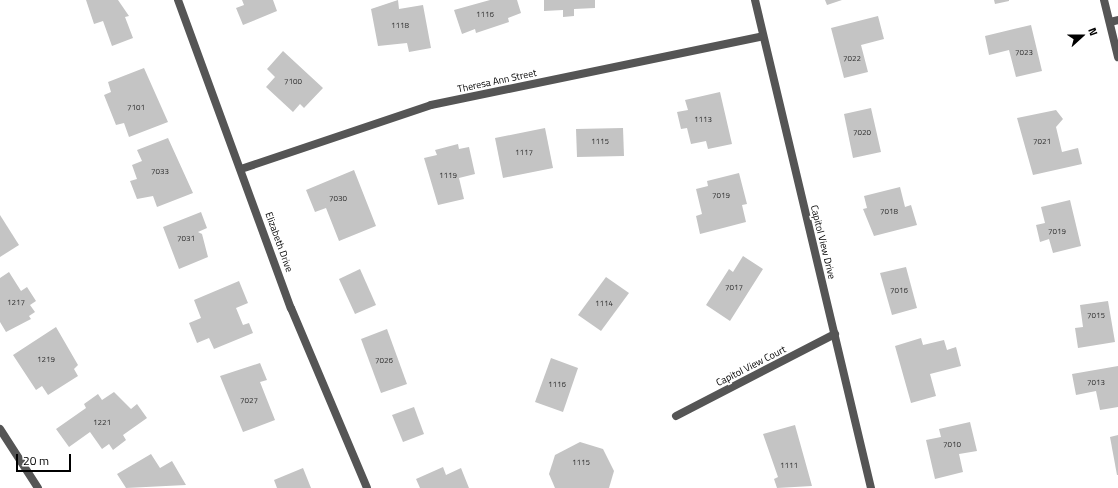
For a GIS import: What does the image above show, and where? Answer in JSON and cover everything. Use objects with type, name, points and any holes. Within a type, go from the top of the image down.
[{"type":"street","name":"Elizabeth Drive","points":[[178,0],[291,308],[367,488]]},
{"type":"street","name":"Capitol View Drive","points":[[755,0],[871,488]]},
{"type":"street","points":[[1104,0],[1114,21],[1118,57]]},
{"type":"street","name":"Theresa Ann Street","points":[[241,169],[431,105],[764,36]]},
{"type":"street","name":"Capitol View Court","points":[[676,416],[835,334]]},
{"type":"street","points":[[0,428],[38,488]]},
{"type":"building","points":[[86,0],[118,0],[129,16],[125,17],[133,38],[112,46],[103,21],[94,24]]},
{"type":"building","points":[[242,0],[273,0],[277,11],[243,25],[236,8],[244,5]]},
{"type":"building","points":[[398,0],[399,9],[423,5],[431,48],[409,52],[407,43],[378,46],[371,9]]},
{"type":"building","points":[[490,0],[517,0],[521,13],[508,18],[509,22],[476,33],[475,29],[462,34],[454,10]]},
{"type":"building","points":[[544,0],[595,0],[595,8],[574,9],[574,16],[563,17],[563,10],[544,11]]},
{"type":"building","points":[[825,0],[842,0],[827,5]]},
{"type":"building","points":[[994,0],[1009,0],[1009,1],[995,4]]},
{"type":"building","points":[[878,16],[884,39],[861,45],[868,72],[844,78],[831,28]]},
{"type":"building","points":[[1031,25],[1042,71],[1016,77],[1009,50],[989,55],[985,36]]},
{"type":"building","points":[[283,51],[323,88],[304,108],[300,104],[293,112],[266,87],[275,77],[267,69]]},
{"type":"building","points":[[144,68],[168,122],[129,137],[124,123],[116,125],[104,95],[111,92],[108,82]]},
{"type":"building","points":[[720,92],[732,144],[708,149],[706,141],[691,144],[687,128],[681,129],[677,112],[688,110],[685,100]]},
{"type":"building","points":[[871,108],[881,152],[853,158],[844,114]]},
{"type":"building","points":[[1056,110],[1063,119],[1056,127],[1062,152],[1078,148],[1082,164],[1033,175],[1017,118]]},
{"type":"building","points":[[545,128],[553,168],[503,178],[495,138]]},
{"type":"building","points":[[623,128],[624,156],[577,157],[576,129]]},
{"type":"building","points":[[168,138],[193,193],[157,207],[153,196],[137,199],[130,181],[137,179],[132,165],[142,161],[137,150]]},
{"type":"building","points":[[458,144],[459,149],[469,147],[475,174],[459,178],[464,199],[438,205],[424,158],[437,155],[435,150]]},
{"type":"building","points":[[354,170],[376,226],[339,241],[326,208],[315,212],[306,190]]},
{"type":"building","points":[[739,173],[747,204],[742,205],[746,222],[700,234],[696,216],[702,214],[696,189],[708,186],[707,181]]},
{"type":"building","points":[[900,187],[905,207],[911,205],[917,225],[874,236],[863,209],[867,208],[864,196]]},
{"type":"building","points":[[1070,200],[1081,246],[1053,253],[1049,239],[1040,242],[1036,225],[1045,223],[1041,207]]},
{"type":"building","points":[[201,212],[207,228],[198,232],[202,234],[208,257],[179,269],[163,227]]},
{"type":"building","points":[[0,215],[19,245],[0,257]]},
{"type":"building","points":[[743,256],[763,269],[730,321],[706,305],[729,269],[733,272]]},
{"type":"building","points":[[906,267],[917,308],[892,315],[880,273]]},
{"type":"building","points":[[360,269],[376,305],[355,314],[339,279]]},
{"type":"building","points":[[9,272],[21,291],[27,287],[36,301],[30,305],[35,312],[29,316],[31,319],[6,332],[0,322],[0,278]]},
{"type":"building","points":[[606,277],[629,293],[601,331],[578,315]]},
{"type":"building","points":[[239,281],[248,303],[236,308],[243,325],[249,323],[253,333],[214,349],[209,338],[197,343],[189,323],[201,318],[194,300]]},
{"type":"building","points":[[1108,301],[1115,342],[1078,348],[1075,328],[1083,327],[1080,305]]},
{"type":"building","points":[[56,327],[78,365],[74,369],[78,376],[48,395],[42,386],[36,390],[13,355]]},
{"type":"building","points":[[387,329],[407,384],[381,393],[361,339]]},
{"type":"building","points":[[921,338],[923,345],[944,340],[947,350],[956,347],[961,366],[930,374],[936,396],[911,403],[895,346]]},
{"type":"building","points":[[551,358],[578,368],[563,412],[535,402]]},
{"type":"building","points":[[260,363],[267,380],[260,382],[275,420],[243,432],[220,376]]},
{"type":"building","points":[[1118,366],[1118,407],[1100,410],[1096,391],[1076,395],[1072,374]]},
{"type":"building","points":[[114,392],[131,409],[137,404],[147,418],[123,435],[126,440],[113,450],[109,444],[102,449],[90,432],[69,447],[56,429],[86,408],[84,404],[98,394],[102,400]]},
{"type":"building","points":[[414,407],[424,434],[403,442],[392,415]]},
{"type":"building","points":[[970,422],[977,451],[959,454],[963,472],[935,479],[926,440],[941,437],[939,429]]},
{"type":"building","points":[[795,425],[812,486],[777,488],[774,479],[778,477],[763,434]]},
{"type":"building","points":[[1118,435],[1118,475],[1117,475],[1110,437]]},
{"type":"building","points":[[580,442],[603,449],[614,471],[609,488],[555,488],[549,474],[555,455]]},
{"type":"building","points":[[151,454],[160,468],[172,461],[186,485],[126,488],[117,474]]},
{"type":"building","points":[[443,467],[446,475],[461,468],[469,488],[420,488],[416,479]]},
{"type":"building","points":[[303,468],[311,488],[277,488],[274,480]]}]
